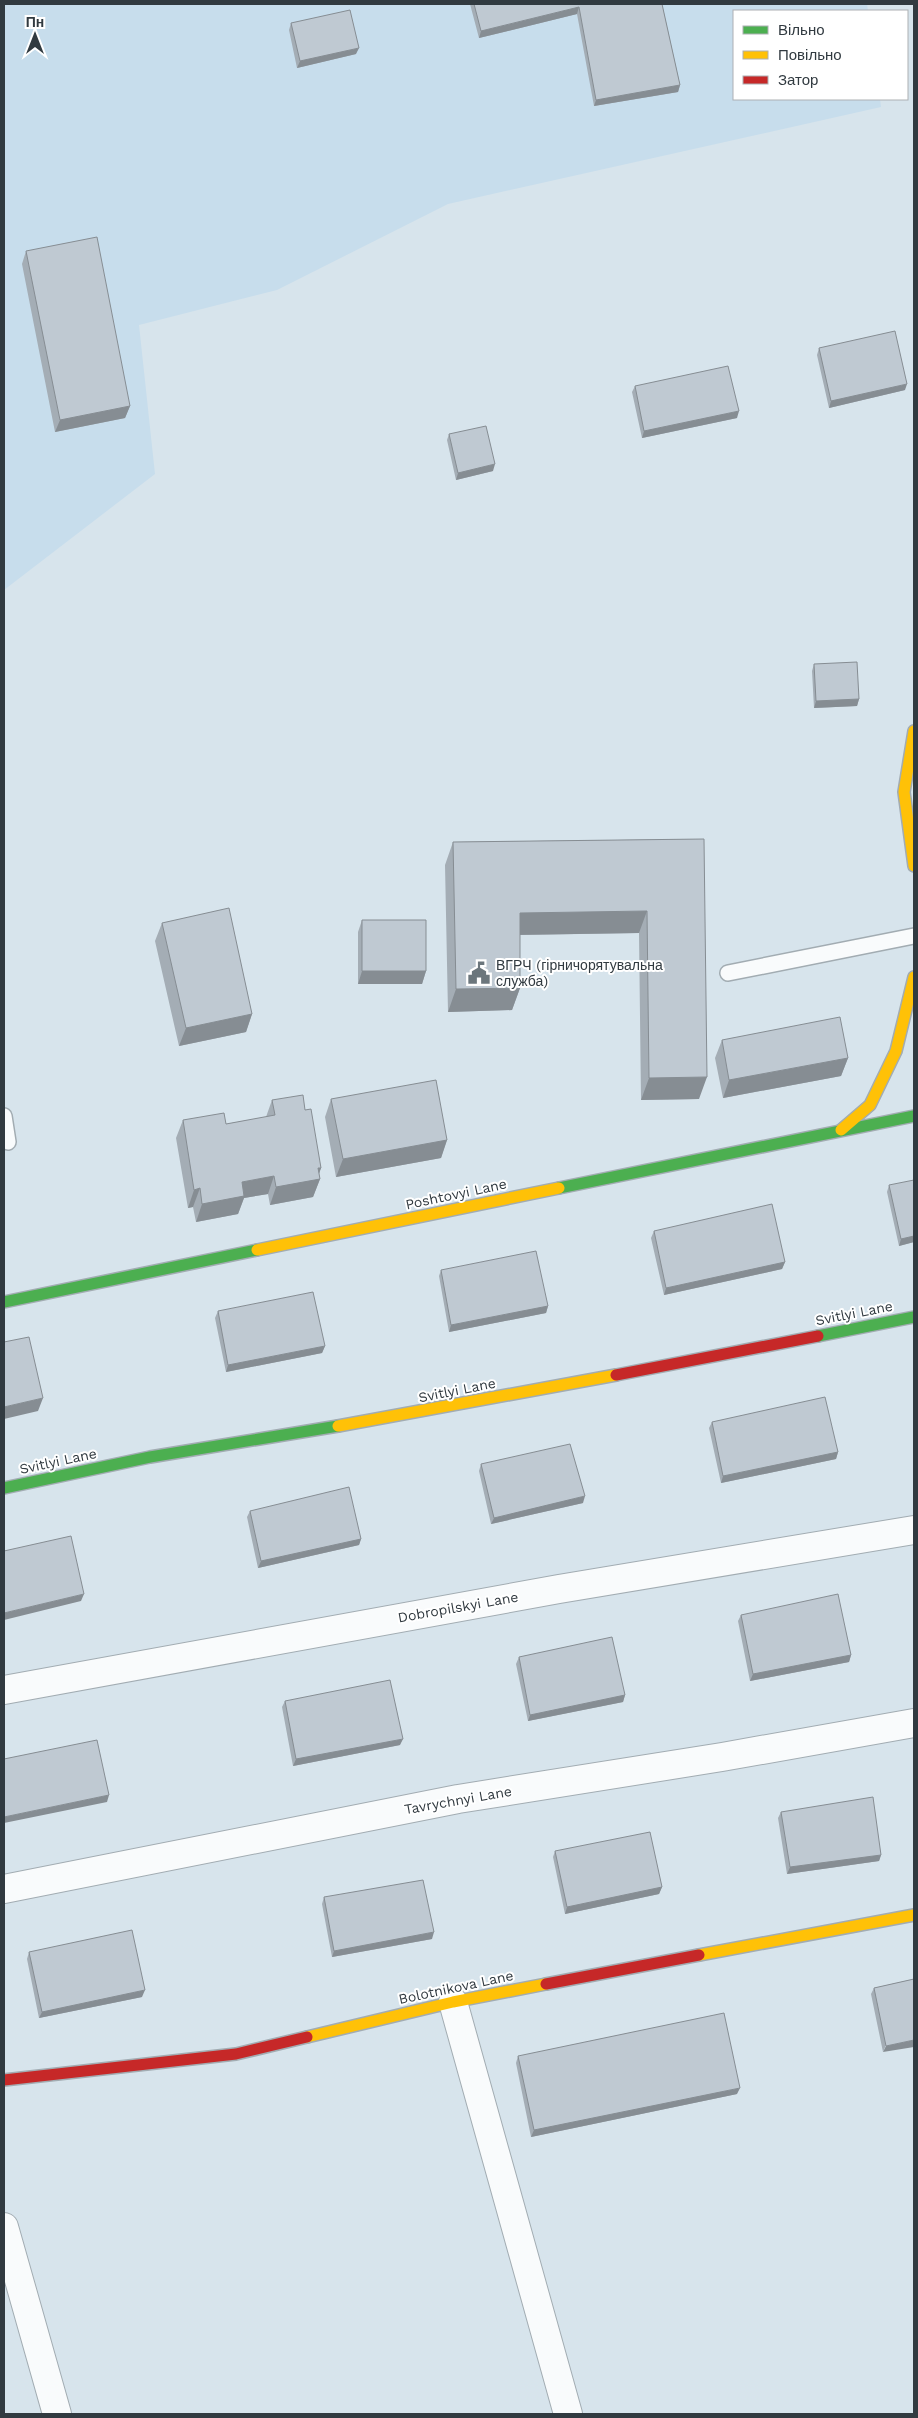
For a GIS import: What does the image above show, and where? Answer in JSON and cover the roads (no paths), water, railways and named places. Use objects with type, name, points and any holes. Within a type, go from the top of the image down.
[{"type":"street","points":[[914,730],[904,792],[914,866]]},
{"type":"street","points":[[839,1131],[870,1105],[896,1051],[914,977]]},
{"type":"street","name":"Poshtovyi Lane","points":[[4,1302],[914,1116]]},
{"type":"street","name":"Svitlyi Lane","points":[[4,1488],[150,1457],[428,1411],[914,1317]]},
{"type":"street","name":"Dobropilskyi Lane","points":[[4,1690],[560,1589],[914,1530]]},
{"type":"street","name":"Tavrychnyi Lane","points":[[4,1889],[458,1799],[722,1757],[914,1722]]},
{"type":"street","name":"Bolotnikova Lane","points":[[4,2080],[236,2054],[452,2002],[914,1915]]},
{"type":"street","points":[[452,2002],[568,2414]]},
{"type":"street","points":[[4,2227],[58,2414]]},
{"type":"lane","points":[[728,973],[914,936]]},
{"type":"lane","points":[[4,1116],[8,1142]]},
{"type":"place","name":"ВГРЧ (гірничорятувальна служба)","points":[[479,973]]}]
